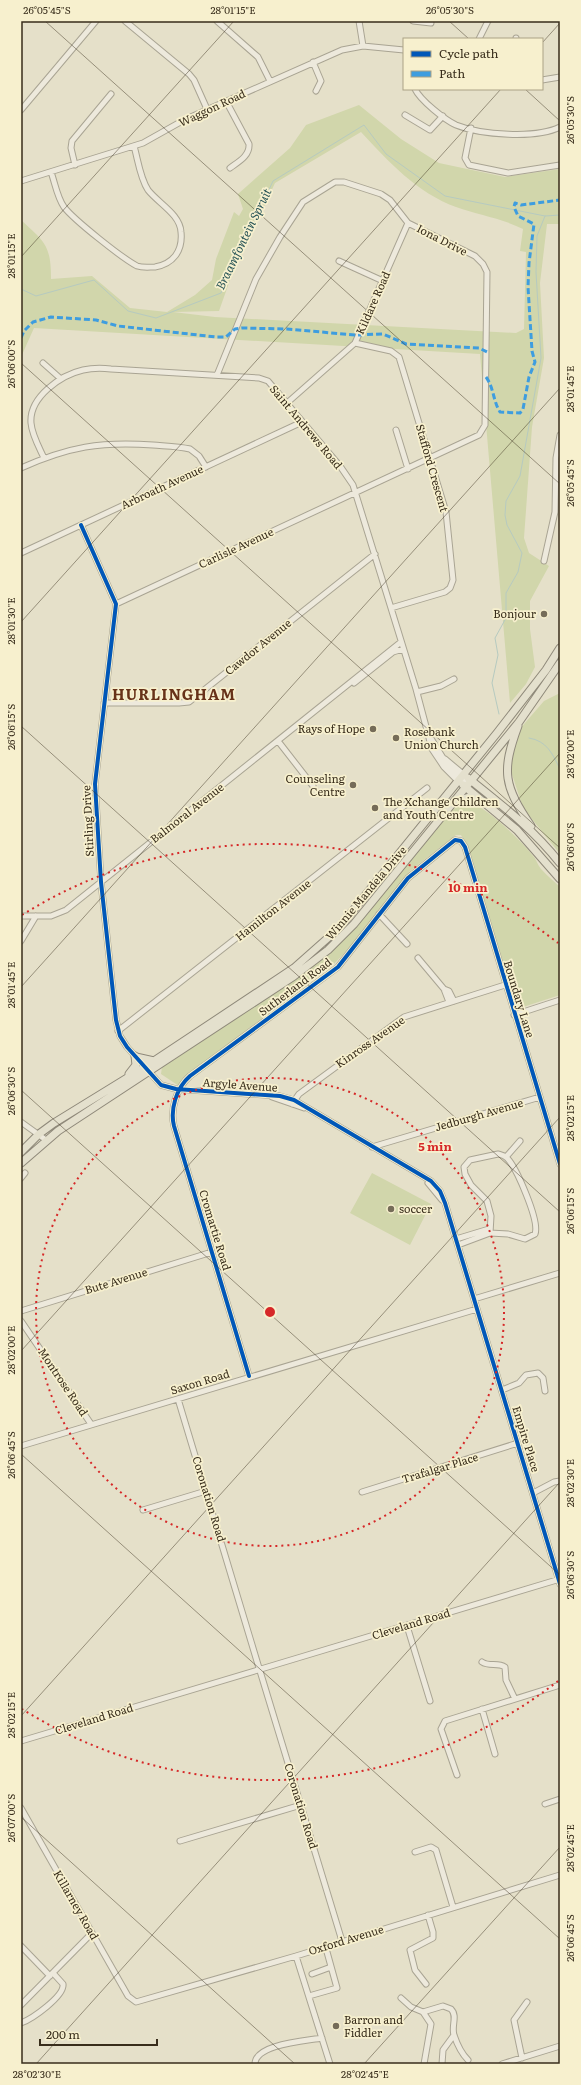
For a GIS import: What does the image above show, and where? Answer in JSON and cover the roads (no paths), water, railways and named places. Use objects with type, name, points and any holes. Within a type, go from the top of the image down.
[{"type":"main road","name":"Winnie Mandela Drive","points":[[21,1152],[38,1134],[125,1079],[147,1070],[154,1061],[288,972],[321,945],[355,910],[542,676],[560,648]]},
{"type":"main road","name":"Winnie Mandela Drive","points":[[21,1163],[46,1140],[74,1120],[147,1070],[294,976],[328,950],[354,924],[519,722],[542,692],[560,663]]},
{"type":"main road","points":[[519,722],[508,759],[508,782],[520,810],[560,864]]},
{"type":"main road","points":[[461,778],[538,836]]},
{"type":"main road","points":[[468,784],[486,803],[517,830],[560,878]]},
{"type":"main road","points":[[452,804],[469,797],[486,803]]},
{"type":"main road","points":[[125,1079],[136,1065],[136,1056],[154,1061]]},
{"type":"street","points":[[21,110],[96,21]]},
{"type":"street","points":[[125,21],[189,74],[194,80],[207,109]]},
{"type":"street","points":[[217,21],[258,57],[270,81]]},
{"type":"street","points":[[359,21],[363,46]]},
{"type":"street","points":[[412,21],[431,23]]},
{"type":"street","points":[[479,38],[488,21]]},
{"type":"street","name":"Waggon Road","points":[[21,181],[134,146],[156,137],[207,109],[346,49],[363,46],[403,50]]},
{"type":"street","points":[[314,62],[321,81],[316,91]]},
{"type":"street","points":[[543,80],[560,77]]},
{"type":"street","points":[[416,90],[421,99],[443,116],[458,125],[494,132],[517,134],[552,130],[560,127]]},
{"type":"street","points":[[75,165],[70,148],[72,141],[111,94]]},
{"type":"street","points":[[226,101],[250,148],[244,157],[230,168]]},
{"type":"street","points":[[405,115],[430,130],[443,116]]},
{"type":"street","points":[[471,128],[465,158],[469,165],[508,173],[560,164]]},
{"type":"street","points":[[51,172],[59,198],[65,208],[102,240],[136,265],[149,268],[164,265],[171,262],[179,251],[182,239],[179,224],[148,189],[134,146]]},
{"type":"street","name":"Iona Drive","points":[[217,375],[259,274],[303,202],[335,182],[344,182],[386,196],[408,223],[475,256],[483,264],[488,277],[484,427],[479,435],[472,439],[356,492]]},
{"type":"street","name":"Kildare Road","points":[[287,403],[355,343],[408,223]]},
{"type":"street","points":[[339,261],[383,281]]},
{"type":"street","name":"Stafford Crescent","points":[[355,343],[391,351],[399,357],[446,512],[452,585],[442,594],[391,608]]},
{"type":"street","points":[[43,363],[61,379]]},
{"type":"street","name":"Saint Andrews Road","points":[[44,458],[32,430],[32,415],[40,398],[61,379],[82,370],[97,368],[217,375],[263,379],[271,384],[348,477],[356,492],[417,692],[432,749],[440,761],[461,778]]},
{"type":"street","name":"Arbroath Avenue","points":[[21,553],[302,422]]},
{"type":"street","points":[[396,430],[408,469]]},
{"type":"street","points":[[544,561],[554,512],[560,435]]},
{"type":"street","points":[[21,468],[44,458],[86,446],[105,443],[190,449],[199,456],[206,467]]},
{"type":"street","name":"Carlisle Avenue","points":[[116,604],[356,492]]},
{"type":"street","points":[[81,525],[116,604]]},
{"type":"street","name":"Cawdor Avenue","points":[[104,703],[179,703],[191,700],[375,554]]},
{"type":"street","name":"Stirling Drive","points":[[116,604],[95,777],[101,882],[118,1031],[122,1039],[147,1070]]},
{"type":"street","name":"Balmoral Avenue","points":[[373,667],[401,642]]},
{"type":"street","name":"Balmoral Avenue","points":[[21,916],[51,916],[61,913],[344,689],[392,652],[403,649]]},
{"type":"street","points":[[417,692],[441,686],[454,679]]},
{"type":"street","name":"Saint Andrews Road","points":[[430,738],[442,757],[461,778]]},
{"type":"street","points":[[278,741],[313,786]]},
{"type":"street","name":"Hamilton Avenue","points":[[118,1031],[427,788]]},
{"type":"street","name":"Sutherland Road","points":[[181,1090],[184,1081],[338,967],[413,873],[453,841],[461,841]]},
{"type":"street","name":"Boundary Lane","points":[[461,841],[465,847],[505,985],[560,1164]]},
{"type":"street","points":[[379,914],[407,944]]},
{"type":"street","points":[[21,942],[36,916]]},
{"type":"street","points":[[418,958],[444,989],[449,991],[451,1002]]},
{"type":"street","name":"Kinross Avenue","points":[[293,1102],[398,1020],[413,1013],[505,985]]},
{"type":"street","points":[[514,1015],[560,1000]]},
{"type":"street","name":"Argyle Avenue","points":[[147,1070],[164,1086],[181,1090],[270,1097],[280,1096],[309,1108],[437,1187],[444,1198],[474,1300]]},
{"type":"street","name":"Cromartie Road","points":[[181,1090],[174,1105],[172,1120],[249,1376]]},
{"type":"street","name":"Jedburgh Avenue","points":[[372,1147],[540,1097]]},
{"type":"street","points":[[21,1122],[46,1140]]},
{"type":"street","points":[[506,1157],[520,1141]]},
{"type":"street","points":[[457,1242],[489,1231],[525,1239],[533,1236],[537,1229],[531,1204],[506,1157],[498,1154],[470,1160],[464,1166],[465,1174],[471,1185],[487,1201],[491,1216],[489,1231]]},
{"type":"street","points":[[21,1178],[25,1173]]},
{"type":"street","name":"Bute Avenue","points":[[21,1311],[212,1252]]},
{"type":"street","points":[[474,1300],[560,1273]]},
{"type":"street","name":"Empire Place","points":[[474,1300],[560,1581]]},
{"type":"street","name":"Saxon Road","points":[[21,1446],[249,1376],[477,1309]]},
{"type":"street","name":"Montrose Road","points":[[21,1321],[91,1424]]},
{"type":"street","points":[[502,1390],[519,1383],[526,1375],[538,1373],[543,1378],[545,1392]]},
{"type":"street","name":"Coronation Road","points":[[178,1398],[342,1940]]},
{"type":"street","name":"Trafalgar Place","points":[[362,1492],[518,1444]]},
{"type":"street","points":[[533,1493],[554,1482],[560,1481]]},
{"type":"street","points":[[143,1510],[206,1491]]},
{"type":"street","name":"Cleveland Road","points":[[21,1741],[560,1581]]},
{"type":"street","points":[[407,1626],[430,1701]]},
{"type":"street","points":[[482,1662],[490,1665],[501,1664],[505,1667],[506,1680],[515,1699]]},
{"type":"street","points":[[457,1776],[441,1729],[445,1721],[560,1686]]},
{"type":"street","points":[[482,1709],[495,1754]]},
{"type":"street","points":[[545,1804],[560,1799]]},
{"type":"street","points":[[180,1841],[300,1805]]},
{"type":"street","name":"Killarney Road","points":[[21,1808],[132,2001]]},
{"type":"street","points":[[414,1852],[431,1847],[436,1850],[453,1907]]},
{"type":"street","name":"Oxford Avenue","points":[[132,2001],[138,2002],[171,1993],[560,1875]]},
{"type":"street","points":[[426,1984],[415,1970],[410,1950],[433,1938],[433,1932],[428,1915]]},
{"type":"street","points":[[21,2005],[92,1933]]},
{"type":"street","points":[[21,1946],[63,1984],[62,1990],[36,2016],[21,2023]]},
{"type":"street","points":[[309,1996],[337,1988],[327,1952]]},
{"type":"street","points":[[296,1956],[331,2063]]},
{"type":"street","points":[[312,1974],[331,1967]]},
{"type":"street","points":[[401,1998],[411,2007],[423,2012],[431,2024],[424,2064]]},
{"type":"street","points":[[522,2058],[514,2020],[527,2002]]},
{"type":"street","points":[[423,2012],[443,2006],[451,2009],[454,2016],[454,2034],[461,2053],[468,2060]]},
{"type":"street","points":[[442,2064],[443,2050],[454,2034]]},
{"type":"street","points":[[255,2064],[258,2055],[266,2049],[322,2038]]},
{"type":"street","points":[[502,2064],[560,2046]]},
{"type":"waterway","name":"Braamfontein Spruit","points":[[21,289],[36,296],[94,280],[128,311],[156,318],[221,293],[273,181],[364,125],[386,154],[445,196],[545,216],[560,215]]},
{"type":"waterway","points":[[499,714],[492,683],[498,655],[495,638],[506,618],[506,593],[518,572],[522,553],[507,525],[505,515],[506,501],[520,476],[541,358],[536,272],[537,236],[545,216]]},
{"type":"waterway","points":[[529,738],[545,745],[560,769]]},
{"type":"place","name":"Bonjour","points":[[544,614]]},
{"type":"place","name":"Rays of Hope","points":[[373,729]]},
{"type":"place","name":"Rosebank Union Church","points":[[396,738]]},
{"type":"place","name":"Counseling Centre","points":[[353,785]]},
{"type":"place","name":"The Xchange Children and Youth Centre","points":[[375,808]]},
{"type":"place","name":"soccer","points":[[391,1209]]},
{"type":"place","name":"Barron and Fiddler","points":[[336,2026]]},
{"type":"district","name":"HURLINGHAM","points":[[174,695]]}]
